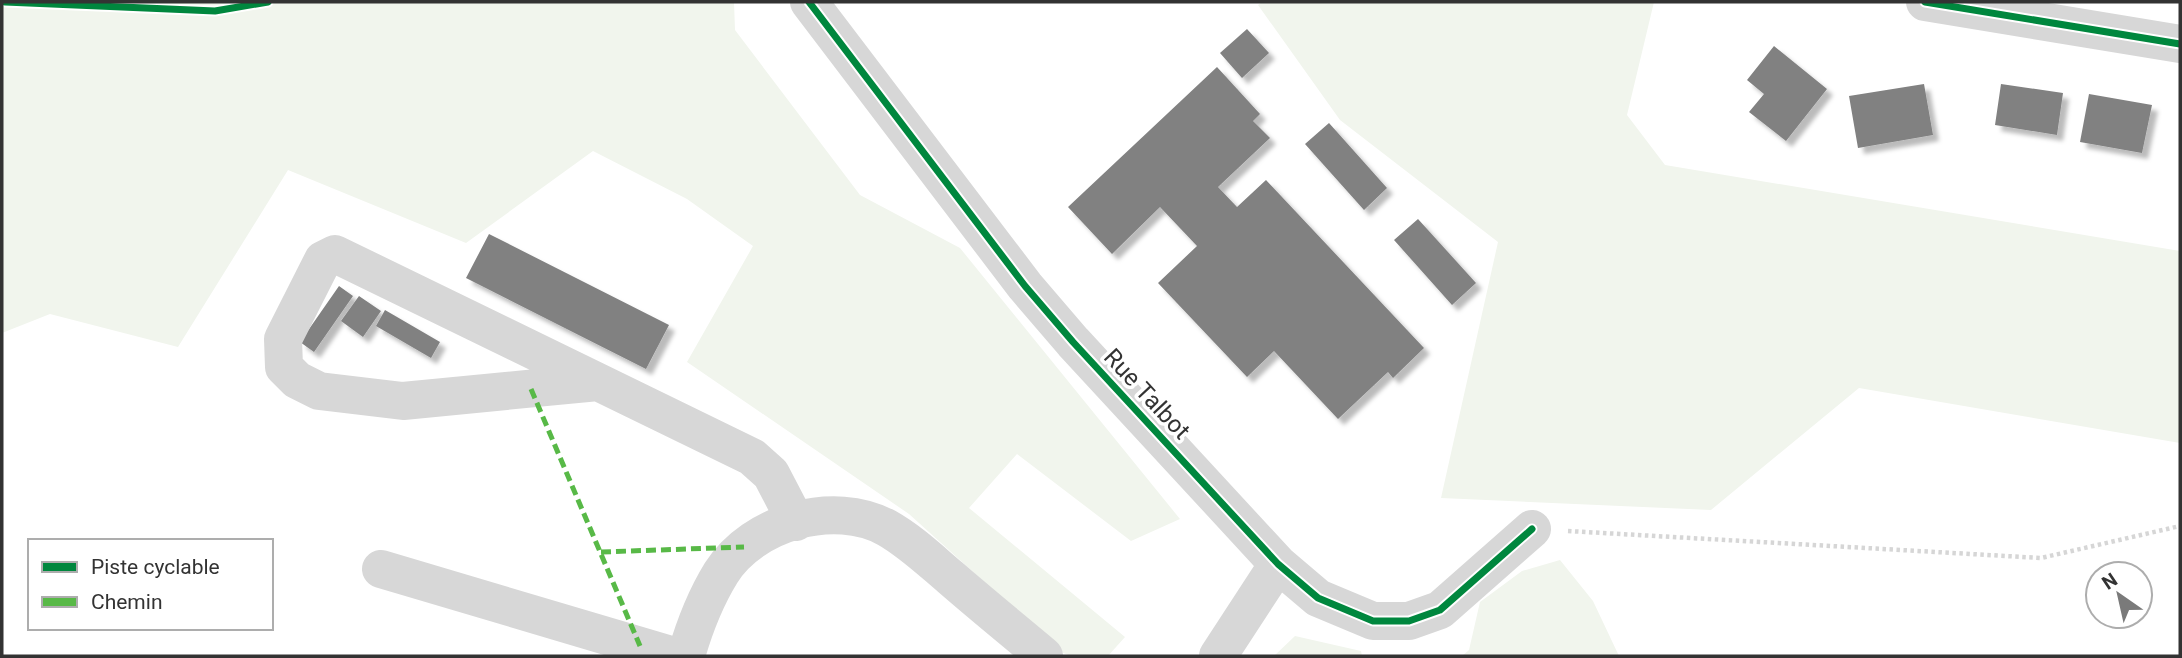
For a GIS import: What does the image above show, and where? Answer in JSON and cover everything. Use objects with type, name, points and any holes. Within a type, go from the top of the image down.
[{"type":"street","name":"Rue Talbot","points":[[809,2],[1025,286],[1073,342],[1278,564],[1318,598],[1373,621],[1409,621],[1440,610],[1532,529]]},
{"type":"street","points":[[1925,2],[2180,44]]},
{"type":"street","points":[[598,382],[403,401],[319,390],[297,380],[284,368],[283,339],[323,260],[335,254],[598,382],[752,457],[771,474],[796,522]]},
{"type":"street","points":[[685,656],[695,626],[722,572],[744,547],[777,528],[813,517],[842,514],[886,527],[915,547],[1044,656]]},
{"type":"street","points":[[1218,656],[1278,564]]},
{"type":"street","points":[[380,569],[674,656]]},
{"type":"path","points":[[1532,529],[2041,558],[2180,526]]},
{"type":"shaded area","points":[[2,2],[734,2],[735,30],[860,195],[960,248],[1180,519],[1131,541],[1017,454],[969,508],[1125,637],[1108,656],[1072,656],[1063,653],[909,514],[687,362],[753,246],[687,199],[593,151],[466,243],[288,170],[178,347],[50,314],[2,333]]},
{"type":"shaded area","points":[[1262,2],[1654,2],[1627,115],[1665,165],[2180,251],[2180,443],[1859,388],[1711,510],[1441,498],[1498,242],[1340,120],[1258,5]]},
{"type":"shaded area","points":[[1560,560],[1593,601],[1619,656],[1462,656],[1469,650],[1480,602],[1522,571]]},
{"type":"shaded area","points":[[1295,636],[1361,651],[1362,656],[1274,656]]},
{"type":"building","points":[[1247,29],[1269,53],[1242,78],[1220,53]]},
{"type":"building","points":[[1774,46],[1827,89],[1786,141],[1749,112],[1764,94],[1747,80]]},
{"type":"building","points":[[1217,67],[1260,114],[1253,121],[1270,138],[1218,187],[1237,207],[1266,180],[1424,348],[1393,378],[1388,372],[1338,419],[1274,351],[1247,377],[1158,283],[1197,246],[1160,207],[1112,254],[1068,207]]},
{"type":"building","points":[[1924,84],[1933,135],[1858,148],[1849,96]]},
{"type":"building","points":[[2001,84],[2063,93],[2057,135],[1995,125]]},
{"type":"building","points":[[2089,94],[2152,105],[2142,153],[2080,142]]},
{"type":"building","points":[[1329,123],[1387,188],[1364,210],[1305,144]]},
{"type":"building","points":[[1418,219],[1476,283],[1452,305],[1394,240]]},
{"type":"building","points":[[489,234],[669,325],[646,369],[466,278]]},
{"type":"building","points":[[339,286],[353,296],[314,352],[300,342]]},
{"type":"building","points":[[359,296],[381,311],[363,337],[341,321]]},
{"type":"building","points":[[385,310],[440,342],[431,358],[376,326]]},
{"type":"marked path","points":[[531,389],[640,646]]},
{"type":"marked path","points":[[601,552],[744,547]]},
{"type":"cycle path","points":[[5,2],[215,11],[268,2]]},
{"type":"cycle path","points":[[809,2],[1025,286],[1073,342],[1278,564],[1318,598],[1373,621],[1409,621],[1440,610],[1532,529]]},
{"type":"cycle path","points":[[1925,2],[2180,44]]}]
